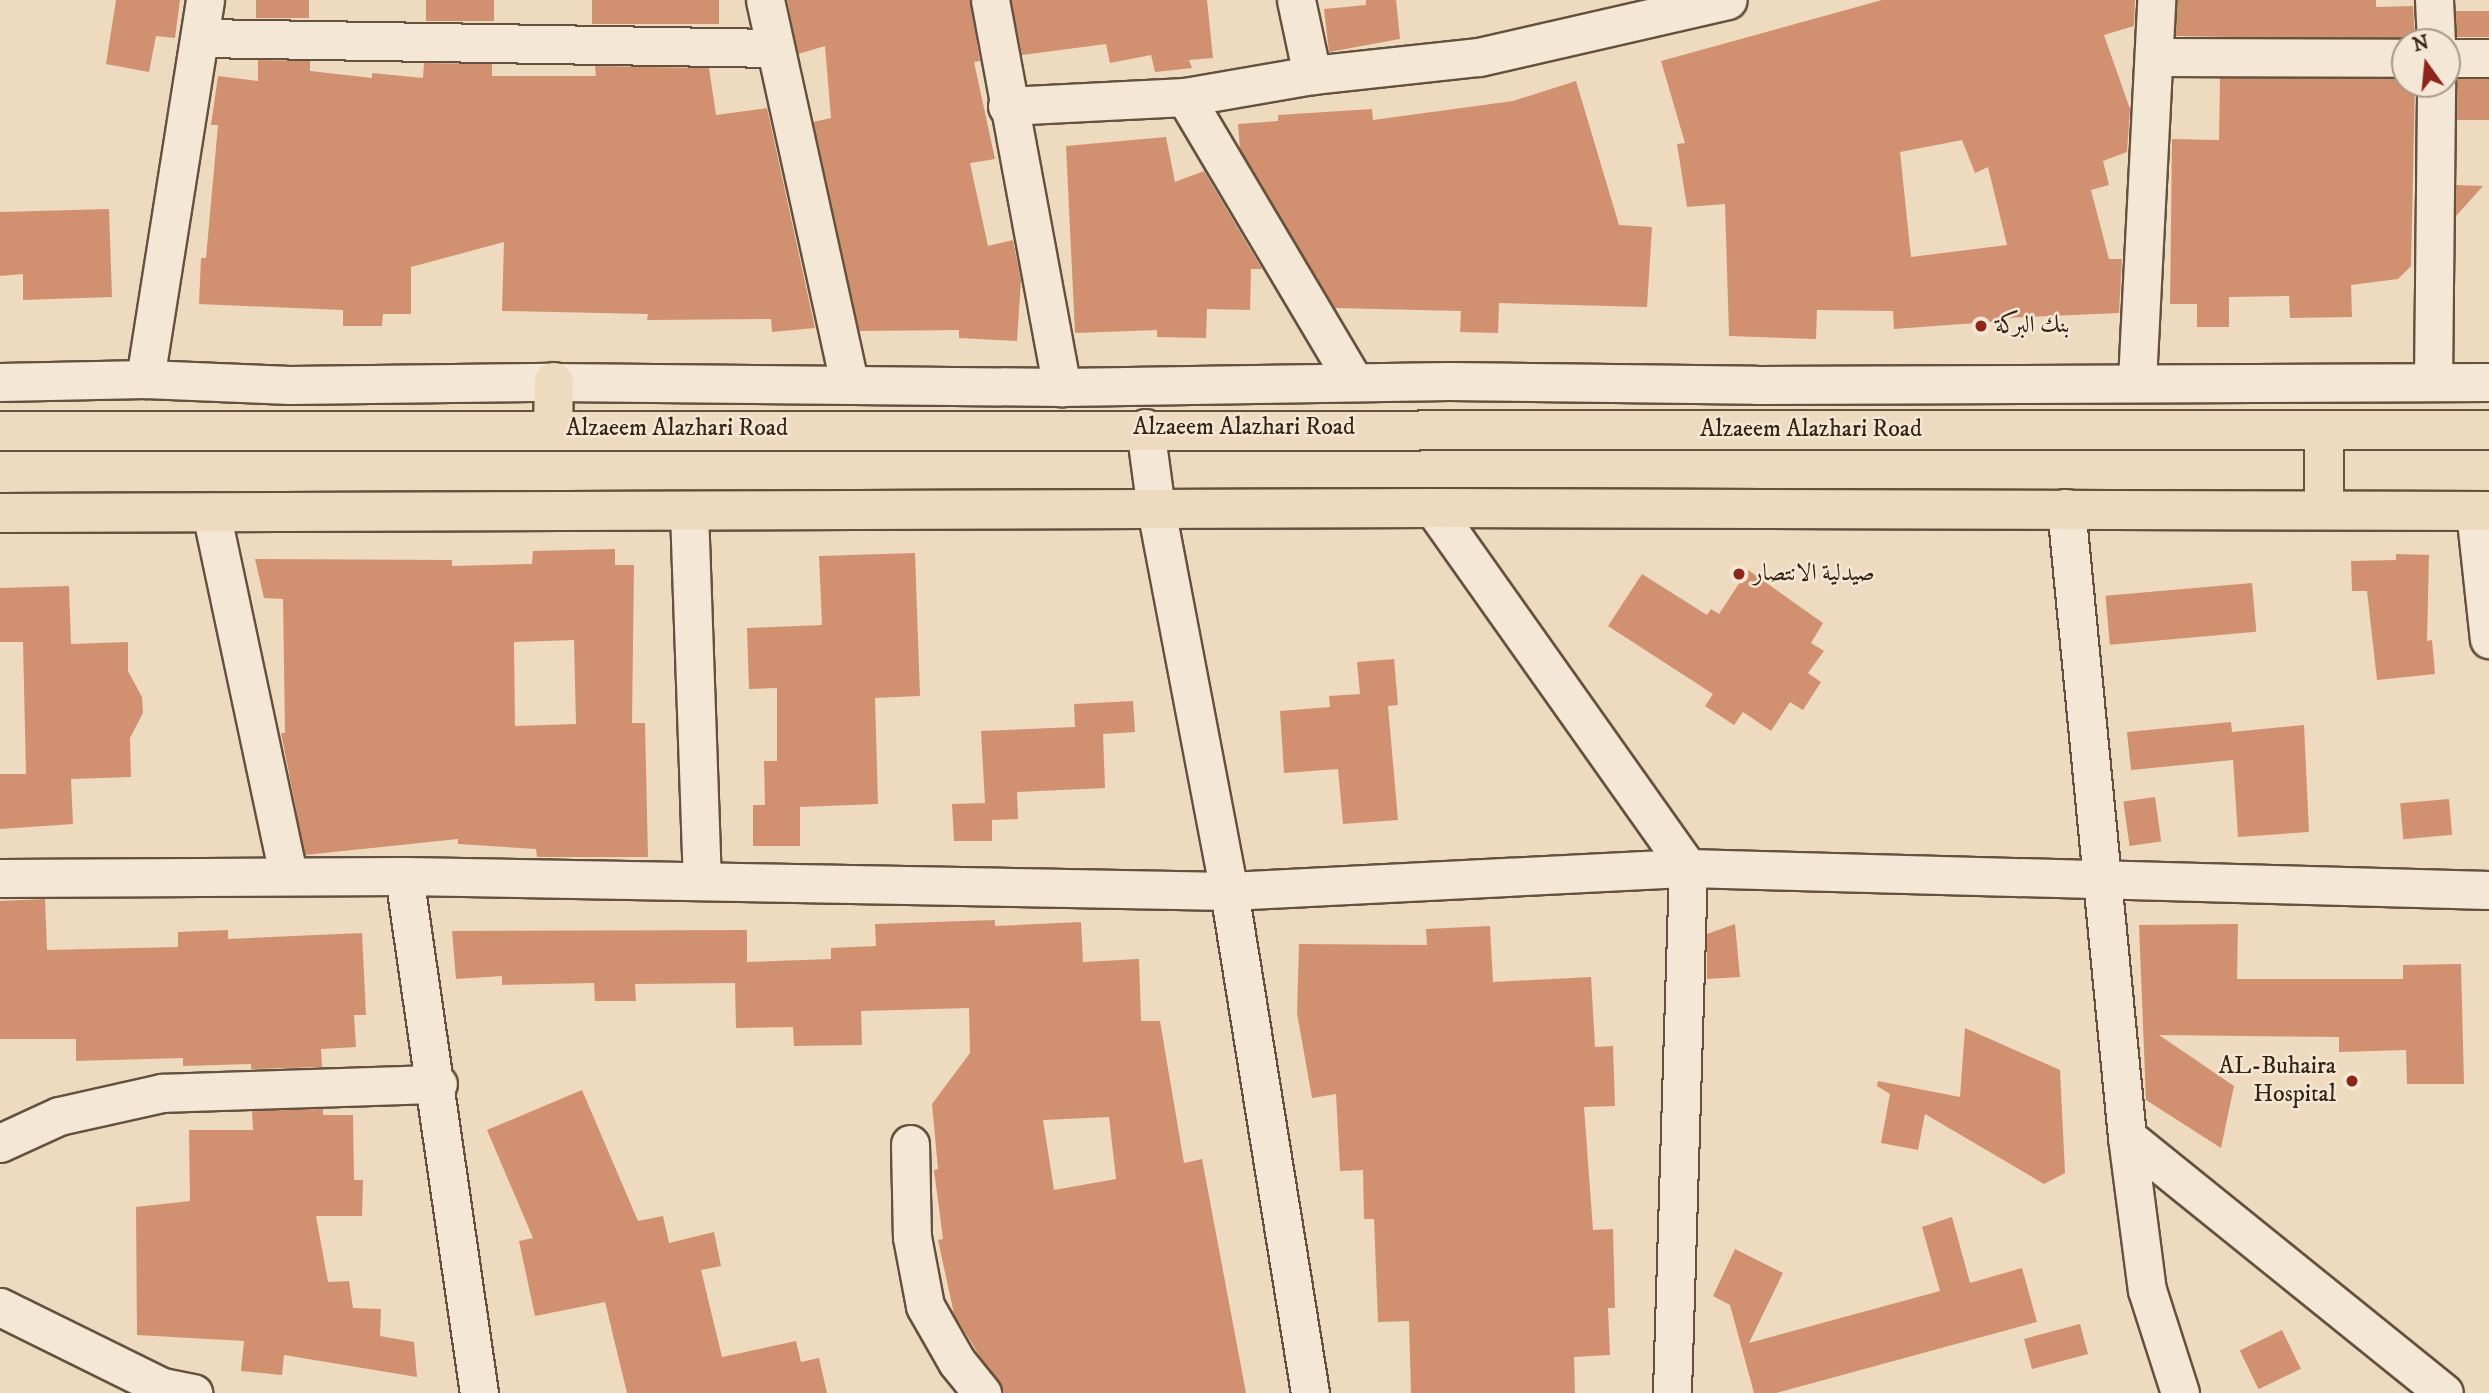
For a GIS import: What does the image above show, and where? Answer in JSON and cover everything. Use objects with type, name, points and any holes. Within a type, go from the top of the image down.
[{"type":"main road","points":[[553,429],[554,382]]},
{"type":"main road","name":"Alzaeem Alazhari Road","points":[[0,431],[1145,428],[2489,430]]},
{"type":"main road","points":[[2324,510],[2325,431]]},
{"type":"main road","points":[[0,513],[1433,508],[2482,511]]},
{"type":"street","points":[[145,379],[202,37],[205,0]]},
{"type":"street","points":[[765,0],[849,383]]},
{"type":"street","points":[[990,0],[1007,106],[1062,387]]},
{"type":"street","points":[[1296,0],[1312,75]]},
{"type":"street","points":[[1007,106],[1185,97],[1312,75],[1479,57],[1728,0]]},
{"type":"street","points":[[2137,381],[2156,0]]},
{"type":"street","points":[[2434,0],[2435,28]]},
{"type":"street","points":[[202,37],[774,48]]},
{"type":"street","points":[[2155,57],[2391,58]]},
{"type":"street","points":[[2461,58],[2489,58]]},
{"type":"street","points":[[1185,97],[1354,382]]},
{"type":"street","points":[[2433,382],[2436,98]]},
{"type":"street","points":[[0,383],[145,379],[290,385],[554,382],[1062,387],[1354,382],[2489,382]]},
{"type":"street","points":[[1145,428],[1156,509],[1229,891],[1310,1393]]},
{"type":"street","points":[[1433,508],[1688,868],[1672,1393]]},
{"type":"street","points":[[2066,508],[2127,1137],[2147,1290],[2180,1393]]},
{"type":"street","points":[[689,510],[702,881]]},
{"type":"street","points":[[2482,511],[2489,639]]},
{"type":"street","points":[[211,512],[288,876]]},
{"type":"street","points":[[0,878],[404,876],[1229,891],[1688,868],[2102,877],[2489,890]]},
{"type":"street","points":[[404,876],[438,1084],[479,1393]]},
{"type":"street","points":[[0,1143],[59,1116],[162,1093],[438,1084]]},
{"type":"street","points":[[2127,1137],[2444,1393]]},
{"type":"street","points":[[910,1144],[912,1237],[925,1306],[957,1362],[982,1393]]},
{"type":"street","points":[[0,1307],[162,1387],[193,1393]]},
{"type":"building","points":[[116,0],[180,0],[175,38],[156,36],[149,72],[106,64]]},
{"type":"building","points":[[256,0],[309,0],[309,18],[256,18]]},
{"type":"building","points":[[426,0],[494,0],[494,21],[426,21]]},
{"type":"building","points":[[592,0],[719,0],[719,24],[592,24]]},
{"type":"building","points":[[787,0],[970,0],[980,61],[974,62],[995,159],[970,163],[988,246],[1013,240],[1021,280],[1017,341],[959,338],[959,330],[859,331],[813,122],[831,118],[825,46],[798,54]]},
{"type":"building","points":[[1011,0],[1207,0],[1213,58],[1189,60],[1192,68],[1155,72],[1151,55],[1110,63],[1106,44],[1022,55]]},
{"type":"building","points":[[1366,0],[1396,0],[1400,39],[1329,52],[1324,9],[1366,5]]},
{"type":"building","points":[[1882,0],[2135,0],[2134,26],[2104,35],[2130,109],[2127,152],[2103,161],[2109,185],[2091,190],[2109,259],[2122,259],[2119,313],[2002,318],[2003,321],[1894,329],[1893,311],[1817,310],[1816,339],[1729,336],[1725,204],[1687,207],[1677,144],[1685,143],[1661,61]],"holes":[[[1962,140],[1975,173],[1988,167],[2007,245],[1911,257],[1900,152]]]},
{"type":"building","points":[[2177,0],[2376,0],[2376,7],[2413,6],[2414,28],[2391,28],[2391,40],[2175,36]]},
{"type":"building","points":[[2456,11],[2489,11],[2489,37],[2461,37],[2461,28],[2456,28]]},
{"type":"building","points":[[258,60],[310,61],[310,71],[372,78],[372,73],[423,78],[424,63],[492,64],[492,76],[596,76],[595,66],[709,68],[716,115],[767,108],[815,328],[772,332],[771,319],[647,320],[648,314],[502,311],[504,242],[411,267],[411,314],[383,314],[382,326],[343,326],[343,310],[199,304],[201,258],[206,258],[218,125],[211,125],[218,76],[258,81]]},
{"type":"building","points":[[2220,78],[2391,79],[2391,98],[2415,98],[2411,266],[2398,279],[2351,285],[2352,317],[2290,318],[2289,296],[2229,297],[2229,327],[2197,327],[2197,304],[2170,304],[2172,139],[2219,140]]},
{"type":"building","points":[[2461,79],[2489,79],[2489,120],[2456,120],[2456,98],[2461,98]]},
{"type":"building","points":[[1576,81],[1619,225],[1652,227],[1647,307],[1499,303],[1498,333],[1460,332],[1461,311],[1334,308],[1240,149],[1238,124],[1278,121],[1278,115],[1372,109],[1373,120],[1513,101]]},
{"type":"building","points":[[1166,137],[1175,182],[1204,171],[1262,269],[1251,269],[1250,310],[1207,309],[1206,338],[1157,337],[1157,330],[1075,333],[1066,146]]},
{"type":"building","points":[[2456,185],[2483,186],[2456,216]]},
{"type":"building","points":[[109,209],[112,297],[23,300],[23,274],[0,276],[0,212]]},
{"type":"building","points":[[615,549],[615,565],[634,565],[632,723],[645,723],[648,857],[537,857],[536,849],[458,844],[458,839],[305,855],[281,733],[285,733],[283,599],[264,598],[255,559],[452,560],[452,566],[532,564],[533,551]],"holes":[[[574,640],[576,724],[515,726],[514,642]]]},
{"type":"building","points":[[915,553],[920,696],[875,698],[878,804],[800,807],[800,846],[753,846],[753,805],[765,805],[764,761],[777,761],[777,688],[749,689],[747,628],[822,625],[819,556]]},
{"type":"building","points":[[2396,554],[2429,555],[2427,641],[2432,640],[2435,674],[2377,680],[2367,591],[2352,591],[2351,561],[2396,560]]},
{"type":"building","points":[[1748,570],[1823,623],[1811,643],[1824,651],[1808,673],[1821,682],[1803,710],[1790,702],[1771,731],[1743,712],[1734,725],[1705,706],[1713,694],[1608,626],[1642,574],[1707,615],[1711,609],[1719,614]]},
{"type":"building","points":[[2252,583],[2256,632],[2110,645],[2106,596]]},
{"type":"building","points":[[69,586],[71,644],[128,642],[128,671],[142,697],[143,713],[130,738],[131,777],[71,779],[73,824],[0,829],[0,774],[26,774],[23,642],[0,642],[0,588]]},
{"type":"building","points":[[1394,659],[1398,705],[1388,706],[1398,820],[1343,824],[1338,769],[1284,773],[1280,711],[1330,707],[1329,696],[1360,694],[1357,662]]},
{"type":"building","points":[[1133,701],[1135,732],[1103,734],[1105,788],[1017,792],[1018,819],[992,820],[992,841],[954,841],[952,804],[985,803],[981,731],[1075,727],[1074,704]]},
{"type":"building","points":[[2231,722],[2232,732],[2304,725],[2309,832],[2238,837],[2233,760],[2131,770],[2127,732]]},
{"type":"building","points":[[2155,797],[2161,842],[2130,846],[2123,801]]},
{"type":"building","points":[[2449,799],[2452,835],[2403,839],[2400,803]]},
{"type":"building","points":[[45,899],[47,950],[178,947],[178,932],[228,930],[228,939],[362,933],[366,1015],[354,1015],[356,1047],[321,1049],[322,1067],[251,1069],[251,1064],[183,1066],[183,1058],[76,1061],[76,1039],[0,1039],[0,901]]},
{"type":"building","points":[[995,920],[995,926],[1081,922],[1083,962],[1139,959],[1141,1021],[1160,1021],[1184,1163],[1202,1159],[1246,1393],[1002,1393],[954,1314],[938,1240],[943,1239],[934,1170],[938,1169],[932,1104],[970,1053],[969,1008],[861,1011],[862,1045],[794,1046],[793,1027],[736,1028],[735,983],[635,984],[636,1001],[595,1001],[594,983],[502,985],[502,976],[456,979],[452,931],[747,930],[747,962],[831,959],[831,948],[876,946],[875,924]],"holes":[[[1109,1117],[1116,1179],[1054,1190],[1043,1120]]]},
{"type":"building","points":[[1735,924],[1740,977],[1707,979],[1707,934]]},
{"type":"building","points":[[2238,924],[2237,979],[2403,979],[2403,965],[2461,964],[2464,1084],[2407,1084],[2406,1050],[2339,1052],[2339,1037],[2159,1035],[2234,1086],[2221,1148],[2146,1100],[2139,925]]},
{"type":"building","points":[[1490,926],[1493,982],[1591,977],[1595,1047],[1613,1046],[1615,1106],[1584,1107],[1593,1230],[1613,1229],[1615,1308],[1608,1308],[1610,1355],[1574,1357],[1575,1393],[1411,1393],[1409,1321],[1378,1322],[1374,1219],[1364,1219],[1363,1170],[1340,1171],[1336,1094],[1312,1098],[1297,1013],[1299,944],[1427,945],[1426,929]]},
{"type":"building","points":[[1965,1028],[2060,1070],[2065,1173],[2044,1184],[1925,1114],[1918,1150],[1881,1143],[1890,1094],[1877,1086],[1878,1081],[1960,1097]]},
{"type":"building","points":[[582,1090],[638,1221],[663,1216],[669,1243],[714,1232],[721,1266],[701,1270],[722,1357],[796,1341],[801,1362],[819,1358],[827,1393],[627,1393],[605,1302],[535,1316],[519,1241],[533,1238],[487,1130]]},
{"type":"building","points":[[323,1109],[323,1115],[353,1115],[354,1180],[363,1180],[362,1216],[316,1216],[328,1282],[349,1281],[353,1308],[381,1309],[380,1336],[414,1342],[417,1377],[284,1355],[282,1375],[241,1371],[244,1341],[137,1335],[136,1207],[190,1201],[189,1130],[253,1130],[252,1111]]},
{"type":"building","points":[[1952,1217],[1970,1283],[2022,1268],[2037,1322],[1776,1393],[1754,1393],[1730,1305],[1713,1296],[1735,1249],[1783,1273],[1749,1343],[1940,1291],[1922,1227]]},
{"type":"building","points":[[2080,1324],[2088,1354],[2032,1369],[2024,1339]]},
{"type":"building","points":[[2282,1330],[2301,1369],[2259,1389],[2240,1351]]},
{"type":"place","name":"بنك البركة","points":[[1981,326]]},
{"type":"place","name":"صيدلية الانتصار","points":[[1739,574]]},
{"type":"place","name":"AL-Buhaira Hospital","points":[[2352,1081]]}]
